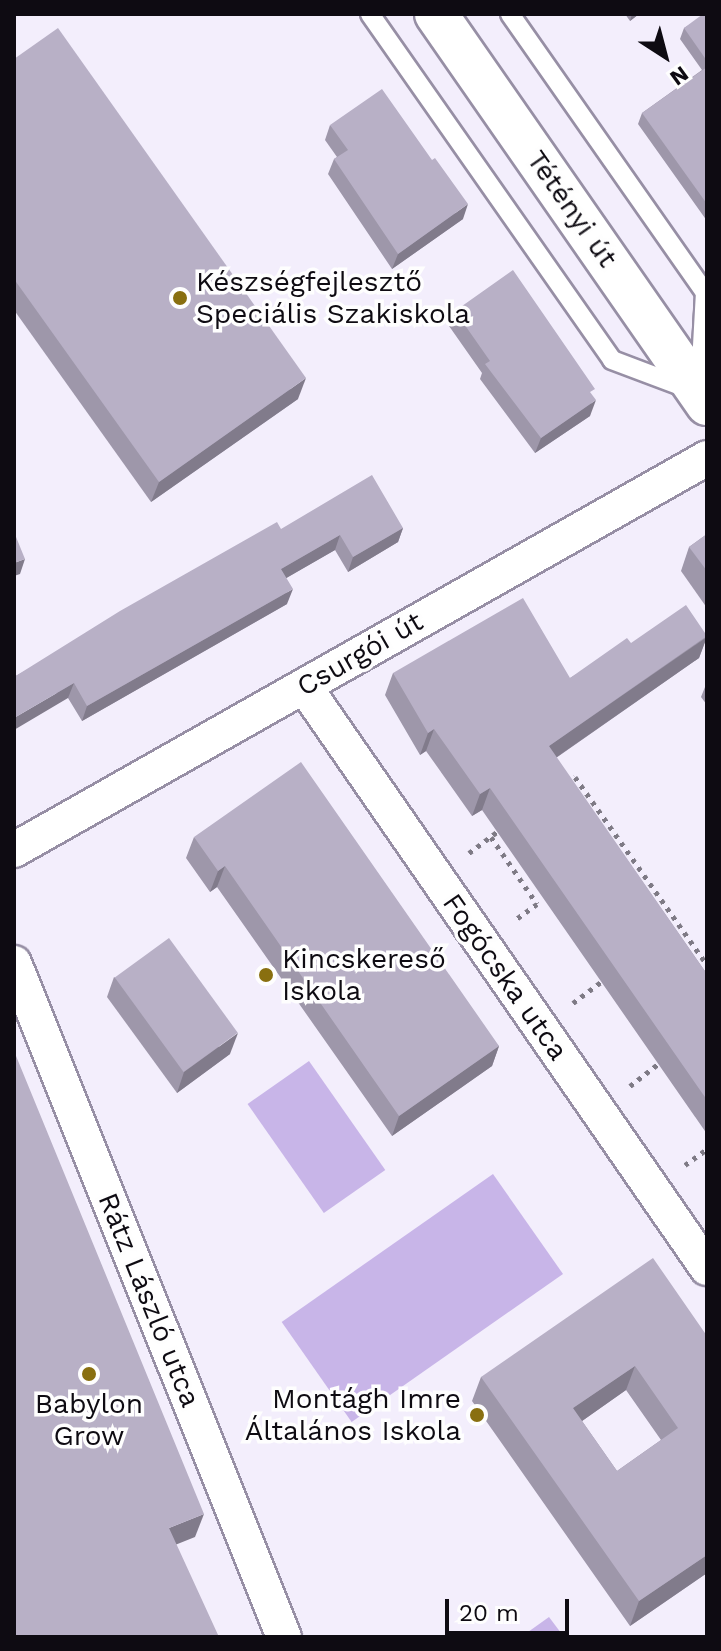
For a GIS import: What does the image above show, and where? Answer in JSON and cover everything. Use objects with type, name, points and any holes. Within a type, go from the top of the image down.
[{"type":"street","name":"Tétényi út","points":[[436,14],[703,398]]},
{"type":"street","name":"Csurgói út","points":[[14,850],[707,458]]},
{"type":"street","name":"Fogócska utca","points":[[304,686],[707,1268]]},
{"type":"street","name":"Rátz László utca","points":[[14,963],[284,1637]]},
{"type":"lane","points":[[370,14],[612,360],[703,398],[705,292],[510,14]]},
{"type":"lane","points":[[691,271],[707,260]]},
{"type":"path","points":[[563,785],[575,777],[707,965]]},
{"type":"path","points":[[469,853],[503,828]]},
{"type":"path","points":[[491,837],[537,904]]},
{"type":"path","points":[[515,920],[544,900]]},
{"type":"path","points":[[573,1003],[601,982]]},
{"type":"path","points":[[630,1086],[658,1064]]},
{"type":"path","points":[[685,1165],[707,1149]]},
{"type":"shaded area","points":[[309,1061],[385,1170],[324,1213],[248,1104]]},
{"type":"shaded area","points":[[493,1174],[563,1274],[352,1422],[282,1322]]},
{"type":"shaded area","points":[[549,1617],[564,1637],[521,1637]]},
{"type":"building","points":[[707,14],[707,61],[684,28]]},
{"type":"building","points":[[58,28],[306,378],[159,482],[14,279],[14,59]]},
{"type":"building","points":[[707,67],[707,204],[642,113]]},
{"type":"building","points":[[382,89],[432,160],[435,158],[468,204],[398,254],[334,159],[348,150],[330,125]]},
{"type":"building","points":[[513,270],[595,389],[590,392],[596,400],[541,438],[485,364],[490,361],[455,311]]},
{"type":"building","points":[[372,475],[403,528],[353,557],[340,535],[281,569],[293,589],[87,706],[74,683],[14,718],[14,677],[120,611],[277,522],[281,529]]},
{"type":"building","points":[[14,532],[25,559],[14,563]]},
{"type":"building","points":[[707,534],[707,571],[689,547]]},
{"type":"building","points":[[523,598],[570,678],[627,638],[631,643],[686,605],[707,636],[549,746],[707,974],[707,1100],[490,788],[480,794],[434,729],[428,733],[393,673]]},
{"type":"building","points":[[301,762],[499,1046],[399,1116],[225,866],[218,871],[194,837]]},
{"type":"building","points":[[169,938],[238,1033],[184,1072],[115,977]]},
{"type":"building","points":[[14,1051],[204,1514],[169,1528],[219,1637],[14,1637]]},
{"type":"building","points":[[653,1258],[707,1336],[707,1555],[639,1601],[481,1377]],"holes":[[[635,1366],[678,1428],[617,1471],[573,1408]]]},
{"type":"place","name":"Készségfejlesztő Speciális Szakiskola","points":[[180,298]]},
{"type":"place","name":"Kincskereső Iskola","points":[[266,975]]},
{"type":"place","name":"Babylon Grow","points":[[89,1374]]},
{"type":"place","name":"Montágh Imre Általános Iskola","points":[[477,1415]]}]
